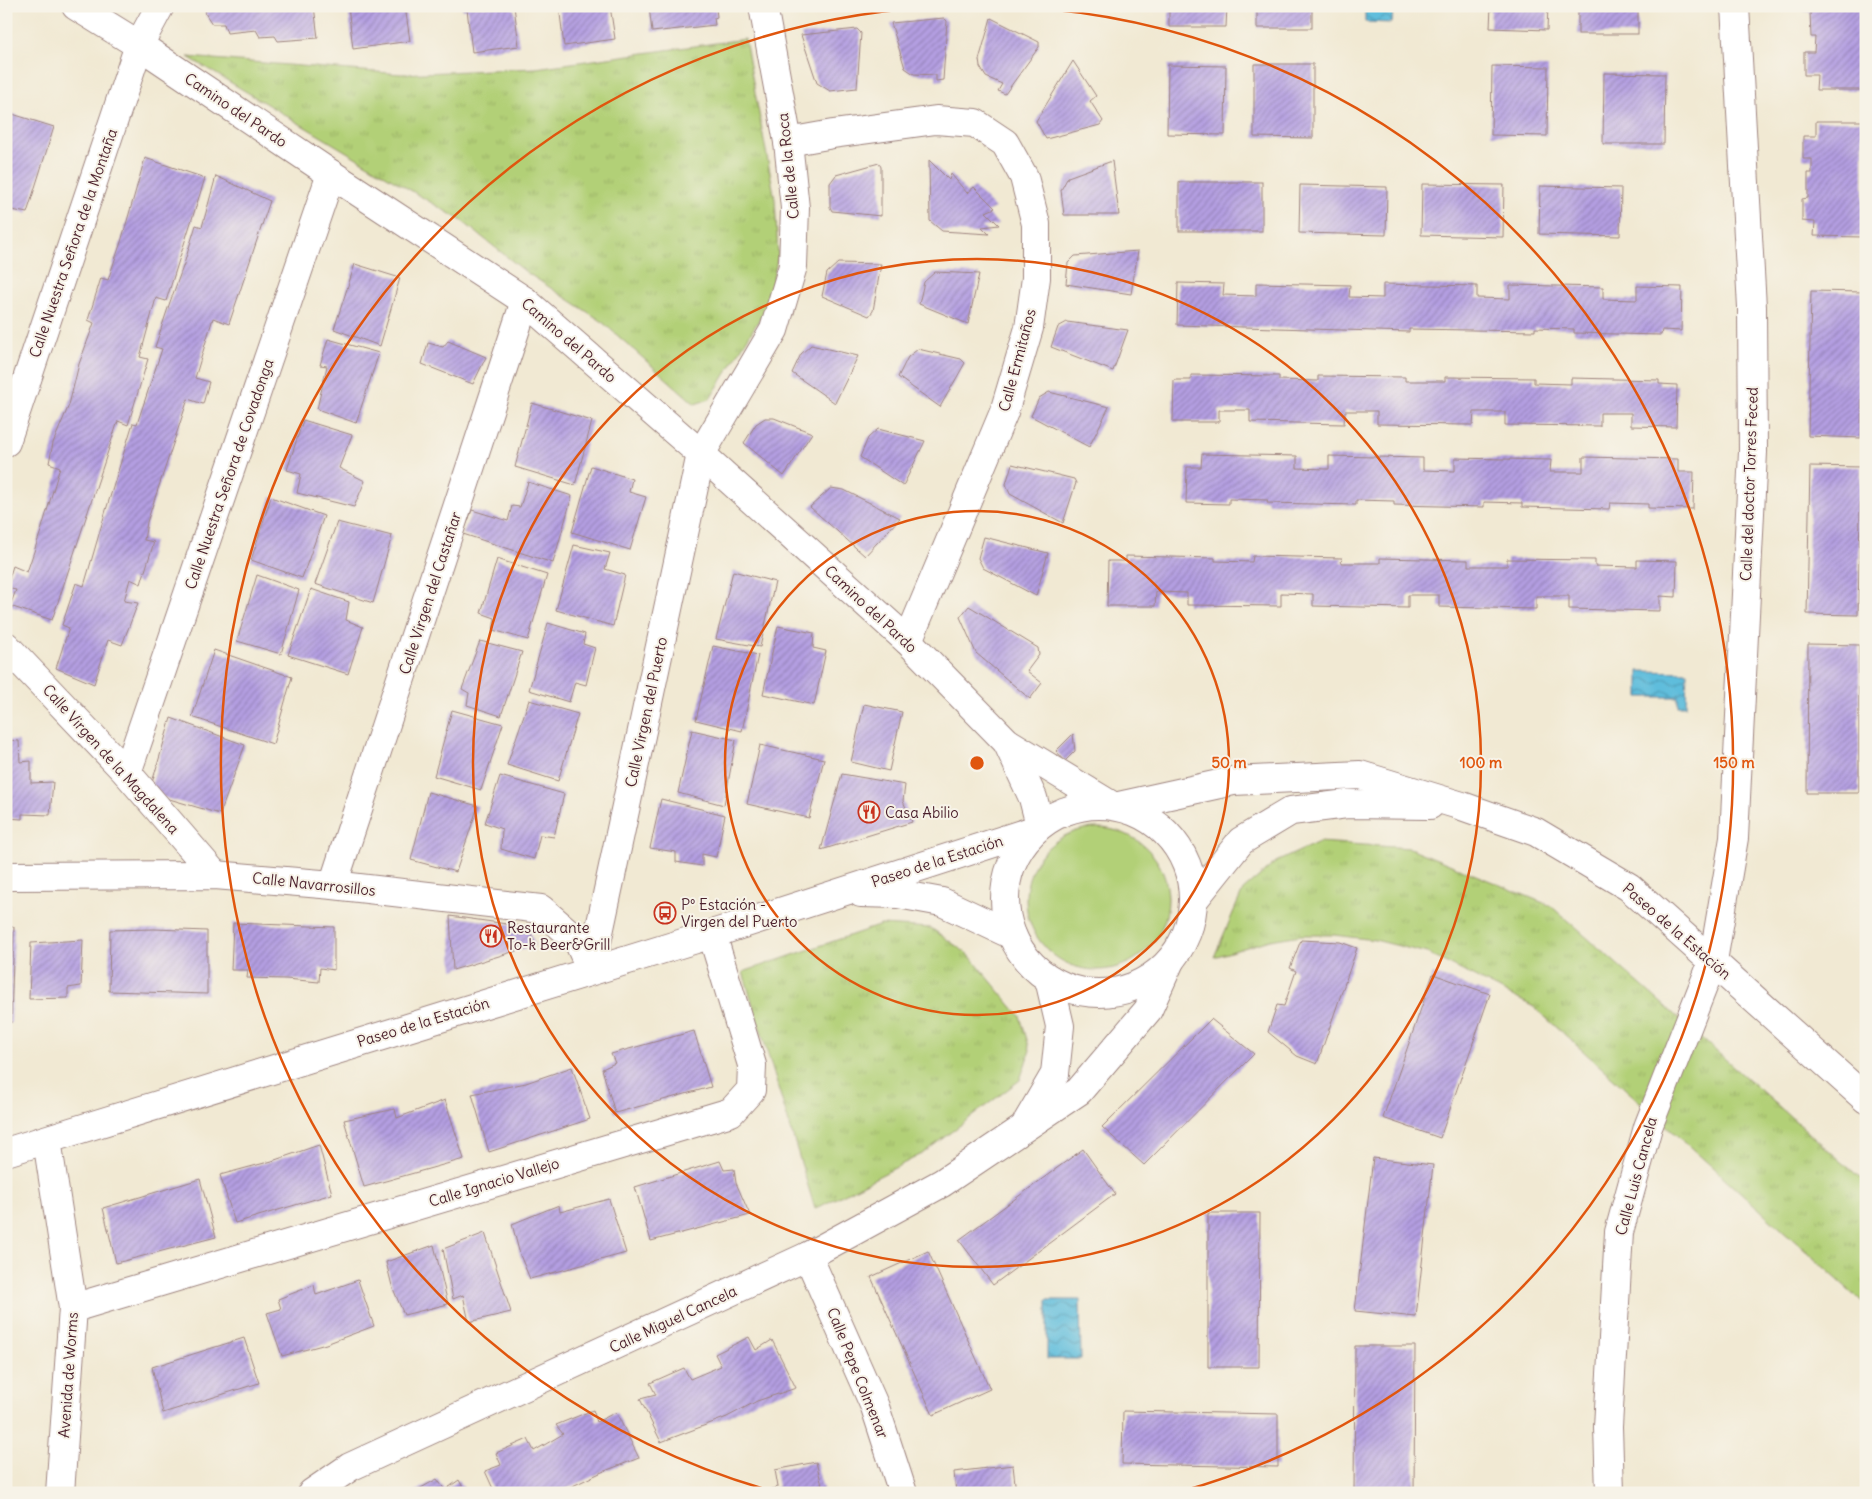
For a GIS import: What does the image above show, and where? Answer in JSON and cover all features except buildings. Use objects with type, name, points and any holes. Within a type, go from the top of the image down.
[{"type":"street","name":"Camino del Pardo","points":[[76,6],[139,45],[525,301],[701,454],[908,641],[1007,742],[1115,806],[1140,815],[1158,825],[1174,842],[1186,863],[1193,901]]},
{"type":"street","name":"Calle Nuestra Señora de la Montaña","points":[[6,442],[139,45],[160,6]]},
{"type":"street","name":"Calle de la Roca","points":[[701,454],[774,330],[793,266],[795,208],[788,142],[763,6]]},
{"type":"street","name":"Calle del doctor Torres Feced","points":[[1713,961],[1734,838],[1753,452],[1752,308],[1735,6]]},
{"type":"street","name":"Calle Ermitaños","points":[[788,142],[936,120],[975,123],[1005,143],[1024,177],[1036,224],[1036,278],[1028,328],[1004,412],[908,641]]},
{"type":"street","name":"Calle Nuestra Señora de Covadonga","points":[[127,773],[331,174]]},
{"type":"street","name":"Calle Virgen del Castañar","points":[[333,885],[525,301]]},
{"type":"street","name":"Calle Virgen del Puerto","points":[[591,970],[701,454]]},
{"type":"street","name":"Calle Virgen de la Magdalena","points":[[6,646],[127,773],[214,874]]},
{"type":"street","name":"Camino del Pardo","points":[[1007,742],[1033,798],[1037,828]]},
{"type":"street","name":"Paseo de la Estación","points":[[1115,806],[1234,781],[1360,775],[1462,806],[1536,832],[1629,887],[1866,1099]]},
{"type":"street","name":"Paseo de la Estación","points":[[1193,901],[1241,841],[1291,811],[1347,804],[1462,806]]},
{"type":"street","points":[[1115,806],[1086,805],[1062,812],[1037,828],[1020,847],[1010,868],[1005,890],[1006,913],[1012,934],[1027,959],[1048,979],[1073,990],[1100,994],[1126,990],[1150,978],[1170,961],[1184,938],[1192,913],[1193,901]]},
{"type":"street","name":"Paseo de la Estación","points":[[6,1152],[712,934],[1037,828]]},
{"type":"street","name":"Calle Navarrosillos","points":[[6,876],[214,874],[333,885],[540,909],[578,941],[591,970]]},
{"type":"street","name":"Paseo de la Estación","points":[[839,893],[898,894],[942,902],[1012,934]]},
{"type":"street","name":"Calle Ignacio Vallejo","points":[[72,1308],[731,1112],[751,1090],[752,1065],[712,934]]},
{"type":"street","name":"Calle Miguel Cancela","points":[[312,1493],[350,1467],[808,1256],[942,1183],[1079,1092],[1148,1010],[1170,961]]},
{"type":"street","name":"Calle Luis Cancela","points":[[1610,1493],[1608,1427],[1619,1232],[1648,1126],[1713,961]]},
{"type":"street","name":"Calle Miguel Cancela","points":[[1024,1128],[1055,1074],[1060,1026],[1048,979]]},
{"type":"street","name":"Avenida de Worms","points":[[48,1140],[72,1308],[60,1493]]},
{"type":"street","name":"Calle Pepe Colmenar","points":[[808,1256],[875,1408],[903,1493]]},
{"type":"green space","points":[[745,39],[775,199],[778,255],[767,307],[710,399],[695,404],[600,320],[526,272],[462,221],[188,57],[401,74],[536,68]]},
{"type":"green space","points":[[1097,828],[1111,829],[1124,833],[1147,849],[1163,872],[1167,885],[1167,913],[1163,926],[1147,949],[1124,965],[1111,969],[1097,970],[1083,969],[1070,965],[1047,949],[1031,926],[1027,913],[1026,899],[1027,885],[1031,872],[1047,849],[1070,833],[1083,829]]},
{"type":"green space","points":[[1319,842],[1410,848],[1551,906],[1866,1183],[1866,1305],[1534,1007],[1427,953],[1375,940],[1334,935],[1301,935],[1270,940],[1214,957],[1243,890],[1276,862]]},
{"type":"green space","points":[[881,925],[931,928],[969,955],[1020,1016],[1030,1050],[1020,1080],[922,1154],[815,1209],[743,972]]},
{"type":"water","points":[[1365,6],[1393,6],[1392,23],[1365,22]]},
{"type":"water","points":[[1639,671],[1687,672],[1686,706],[1678,706],[1678,697],[1639,697]]},
{"type":"water","points":[[1047,1300],[1080,1300],[1081,1359],[1047,1359]]},
{"type":"place","name":"Casa Abilio","points":[[869,812]]},
{"type":"place","name":"Pº Estación - Virgen del Puerto","points":[[665,913]]},
{"type":"place","name":"Restaurante To-k Beer&Grill","points":[[491,936]]}]
